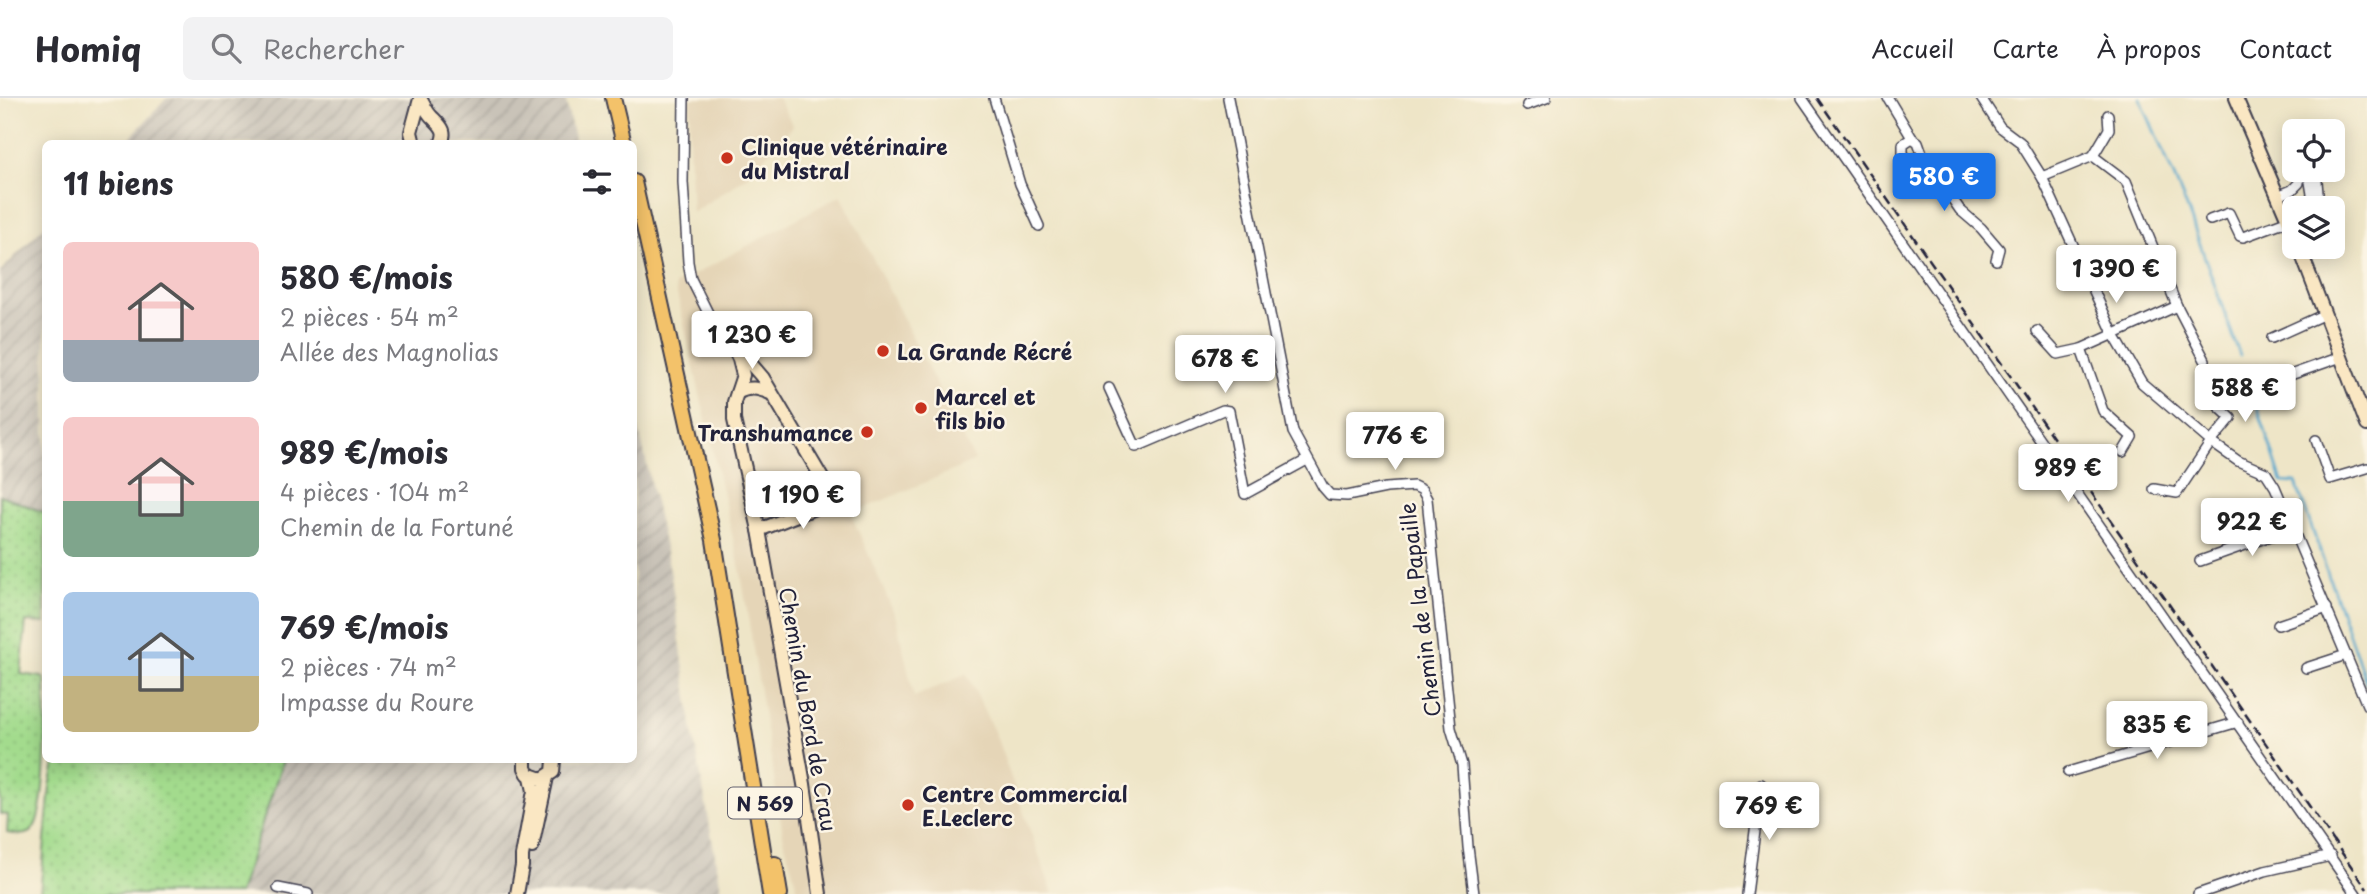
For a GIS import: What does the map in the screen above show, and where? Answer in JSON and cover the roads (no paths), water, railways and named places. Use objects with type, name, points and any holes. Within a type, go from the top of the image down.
[{"type":"main road","points":[[613,98],[623,140]]},
{"type":"main road","name":"N 569","points":[[637,195],[714,540],[770,894]]},
{"type":"main road","name":"N 569","points":[[742,714],[759,765],[780,894]]},
{"type":"street","points":[[420,98],[433,119]]},
{"type":"street","points":[[413,140],[411,132],[420,98]]},
{"type":"street","name":"Chemin du Bord de Crau","points":[[684,98],[683,182],[691,279],[709,315],[763,378],[835,500],[759,530]]},
{"type":"street","points":[[994,98],[1020,184],[1038,226]]},
{"type":"street","name":"Chemin de la Papaille","points":[[1228,98],[1293,432],[1307,460],[1330,495],[1347,496],[1386,488],[1414,486],[1422,490],[1427,499],[1451,728],[1462,765],[1474,894]]},
{"type":"street","points":[[1527,105],[1546,98]]},
{"type":"street","points":[[1802,98],[2356,894]]},
{"type":"street","points":[[1888,98],[1960,210],[1981,228],[1999,249],[1996,260]]},
{"type":"street","points":[[1981,98],[2000,127],[2020,142],[2042,177],[2114,335],[2142,383],[2211,442],[2238,461],[2266,473],[2275,486],[2367,705]]},
{"type":"street","points":[[2236,98],[2282,205]]},
{"type":"street","points":[[2042,177],[2093,156],[2109,129],[2108,115]]},
{"type":"street","points":[[415,124],[424,119],[439,122],[444,132],[443,140]]},
{"type":"street","points":[[1912,138],[1903,144],[1903,154],[1909,160],[1923,156]]},
{"type":"street","points":[[2093,156],[2126,181],[2178,306],[2205,360]]},
{"type":"street","points":[[2278,196],[2292,190],[2300,182]]},
{"type":"street","points":[[2309,182],[2312,194],[2316,195],[2317,182]]},
{"type":"street","points":[[2210,220],[2229,213],[2243,237],[2282,223]]},
{"type":"street","points":[[2304,259],[2367,425]]},
{"type":"street","points":[[2037,331],[2058,354],[2081,349],[2178,306]]},
{"type":"street","points":[[2272,338],[2325,314]]},
{"type":"street","name":"Chemin du Bord de Crau","points":[[732,345],[743,375],[734,402],[734,420],[759,530],[804,784],[820,894]]},
{"type":"street","points":[[2081,349],[2103,411],[2132,437],[2123,452]]},
{"type":"street","points":[[2270,379],[2279,379],[2341,357]]},
{"type":"street","points":[[737,393],[757,388],[771,393]]},
{"type":"street","points":[[1109,388],[1136,447],[1223,410],[1229,411],[1245,494],[1307,460]]},
{"type":"street","points":[[2154,489],[2177,494],[2211,442],[2231,418],[2219,407]]},
{"type":"street","points":[[2316,440],[2330,479],[2367,468]]},
{"type":"street","points":[[2200,561],[2293,528]]},
{"type":"street","points":[[2278,625],[2327,608]]},
{"type":"street","points":[[2306,668],[2346,654]]},
{"type":"street","points":[[2068,772],[2238,722]]},
{"type":"street","points":[[517,894],[534,791],[525,763]]},
{"type":"street","points":[[522,866],[529,856],[547,778],[555,768],[554,763]]},
{"type":"street","points":[[531,777],[547,778]]},
{"type":"street","points":[[1747,894],[1761,784]]},
{"type":"street","points":[[2198,894],[2265,871],[2331,856]]},
{"type":"street","points":[[278,888],[308,894]]},
{"type":"waterway","points":[[2140,98],[2186,205],[2240,356]]},
{"type":"waterway","points":[[2249,381],[2282,482],[2296,483],[2367,685]]},
{"type":"railway","points":[[1817,98],[2367,889]]},
{"type":"place","name":"Clinique vétérinaire du Mistral","points":[[727,158]]},
{"type":"place","name":"La Grande Récré","points":[[883,351]]},
{"type":"place","name":"Marcel et fils bio","points":[[921,408]]},
{"type":"place","name":"Transhumance","points":[[867,432]]},
{"type":"place","name":"Centre Commercial E.Leclerc","points":[[908,805]]}]
